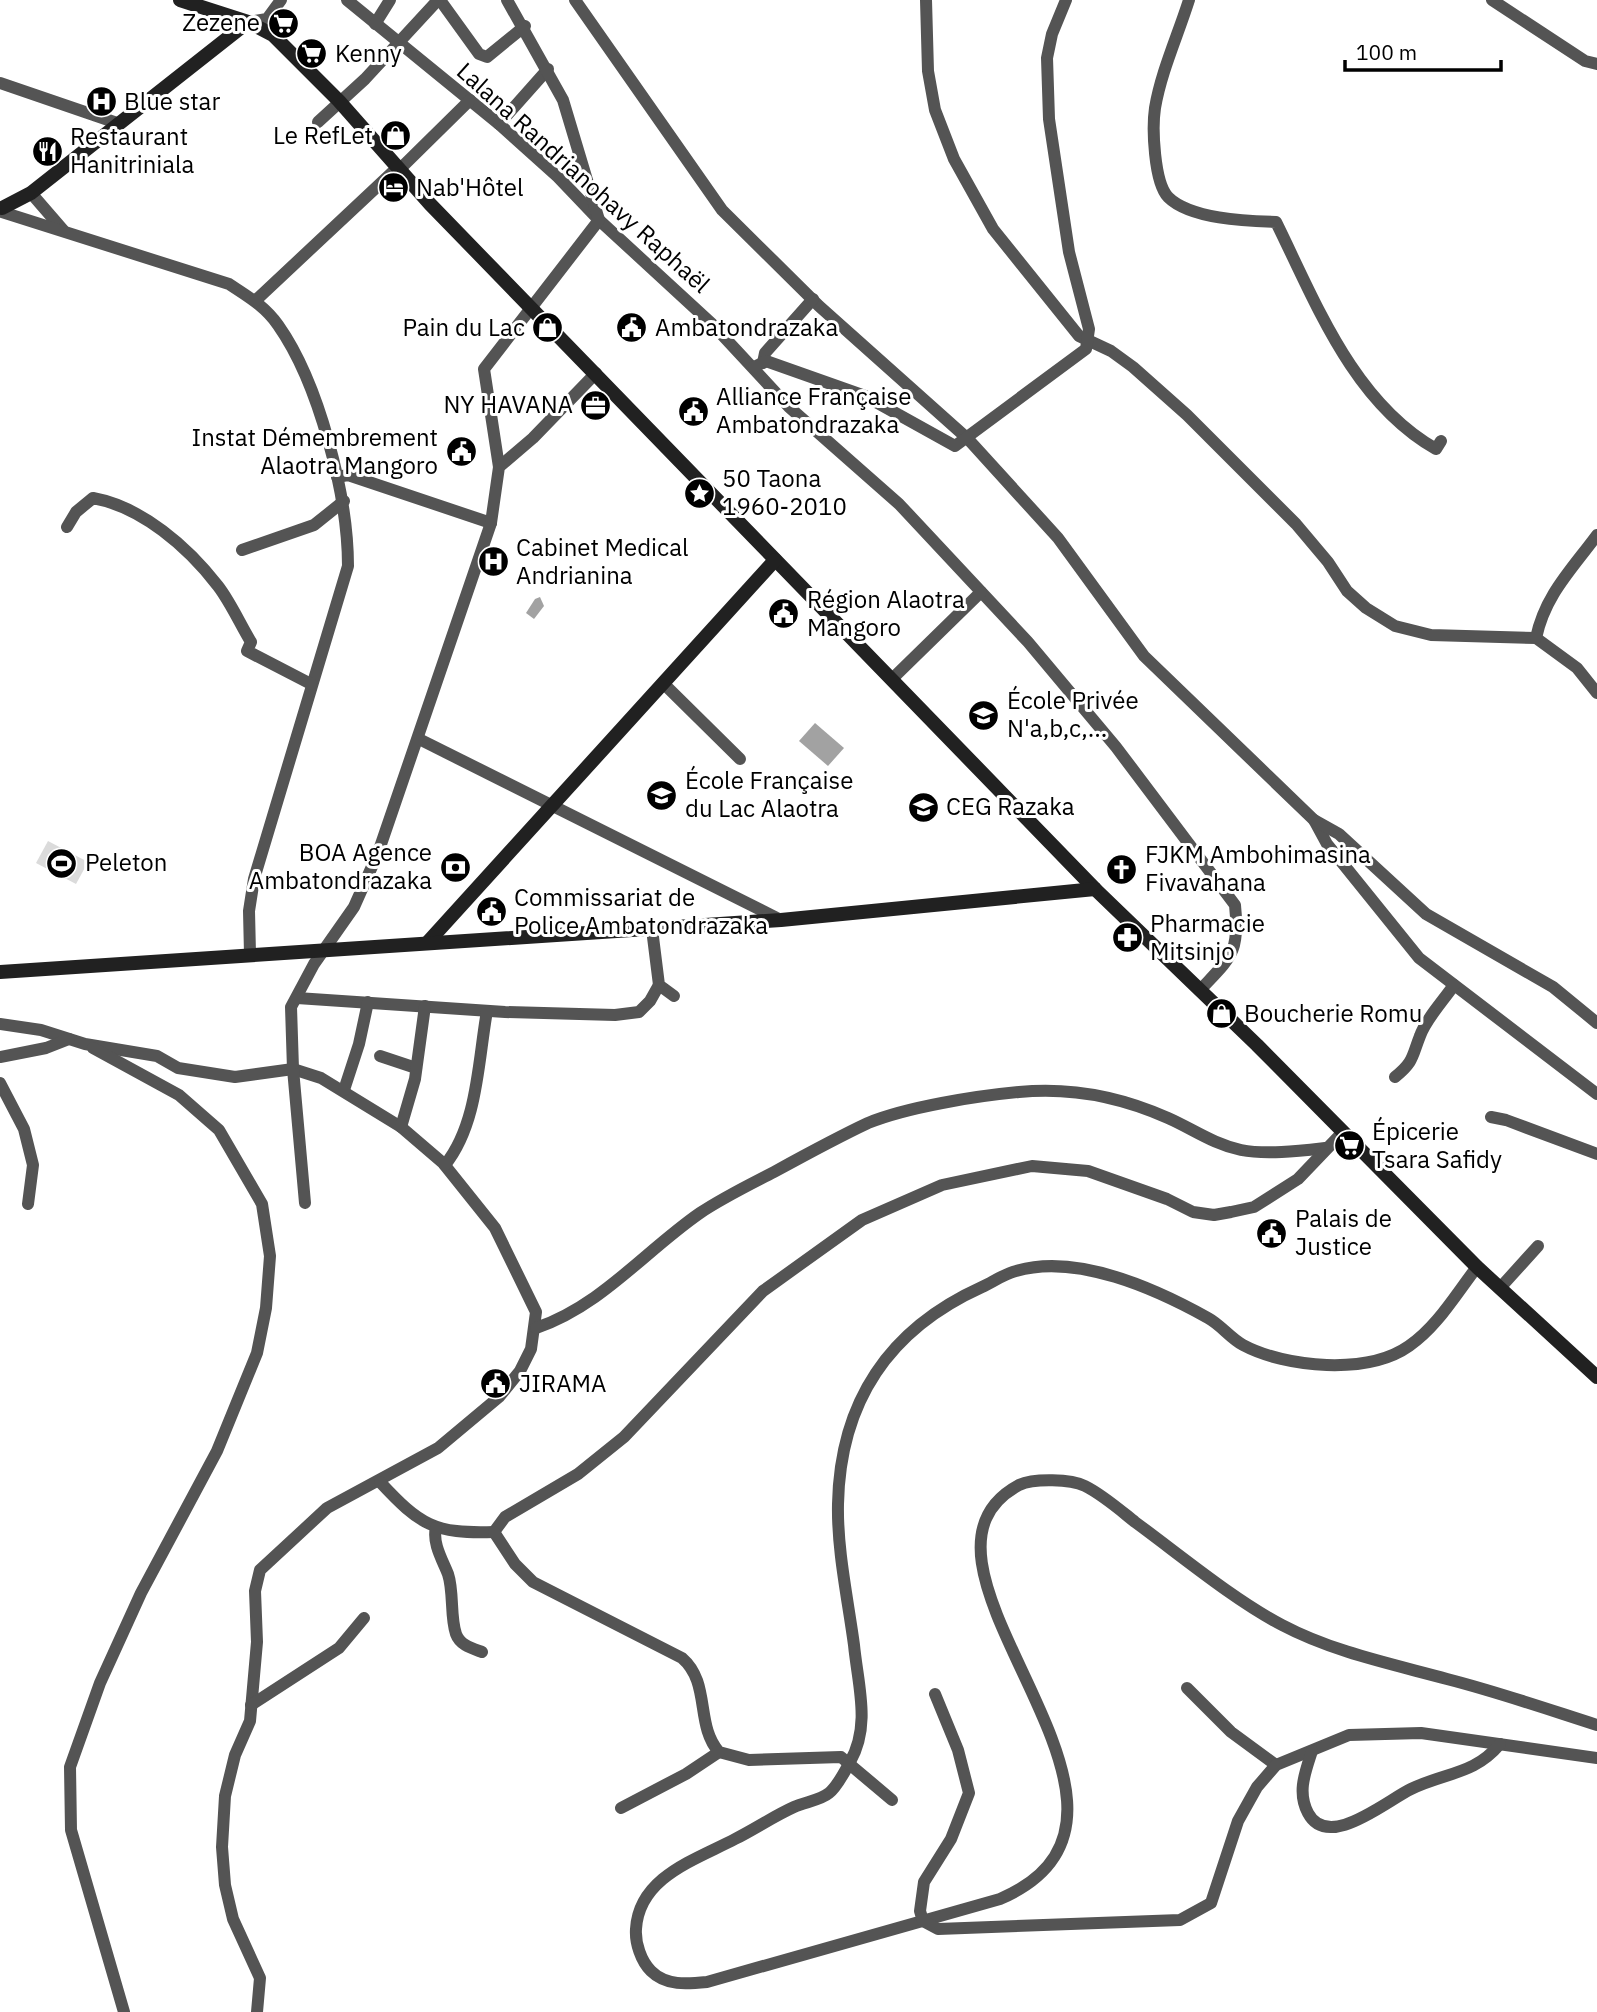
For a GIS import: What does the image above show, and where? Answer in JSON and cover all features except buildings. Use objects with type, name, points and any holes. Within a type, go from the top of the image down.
[{"type":"main road","points":[[180,0],[248,22],[273,35],[339,101],[397,168],[1096,889],[1477,1267],[1597,1377]]},
{"type":"main road","points":[[1,210],[31,193],[248,22]]},
{"type":"main road","points":[[428,942],[775,560]]},
{"type":"main road","points":[[0,972],[781,920],[1096,889]]},
{"type":"street","points":[[248,22],[267,19],[281,0]]},
{"type":"street","points":[[374,24],[390,0]]},
{"type":"street","points":[[318,122],[439,0],[479,54],[487,57],[525,26]]},
{"type":"street","points":[[305,1203],[293,1069],[291,1007],[354,907],[383,840],[491,523],[499,467],[484,369],[599,220],[564,100],[525,26],[507,0]]},
{"type":"street","points":[[575,0],[722,210],[813,299],[968,439],[1058,538],[1144,656],[1314,820],[1339,834],[1426,914],[1553,987],[1597,1023]]},
{"type":"street","points":[[926,0],[928,71],[935,110],[954,159],[993,229],[1079,336],[1111,351],[1133,367],[1187,415],[1296,524],[1328,562],[1346,591],[1366,608],[1395,626],[1431,635],[1536,638],[1577,668],[1597,693]]},
{"type":"street","points":[[758,365],[766,361],[865,396],[955,446],[968,439],[1086,349],[1089,329],[1069,251],[1049,119],[1047,58],[1052,34],[1066,0]]},
{"type":"street","points":[[1189,0],[1155,109],[1156,172],[1167,195],[1184,208],[1234,220],[1276,222],[1349,365],[1415,437],[1436,449],[1440,441]]},
{"type":"street","points":[[1492,0],[1585,61],[1597,64]]},
{"type":"street","name":"Lalana Randrianohavy Raphaël","points":[[355,3],[374,24],[499,124],[558,177],[599,220],[758,365],[789,407],[899,504],[1028,642],[1116,747],[1235,905],[1237,927],[1231,957],[1200,990]]},
{"type":"street","points":[[499,124],[548,69]]},
{"type":"street","points":[[0,83],[117,123]]},
{"type":"street","points":[[255,301],[397,168],[403,166],[444,128],[470,100]]},
{"type":"street","points":[[31,193],[63,230]]},
{"type":"street","points":[[1,210],[229,284],[255,301],[278,324],[294,352],[312,394],[344,500],[348,529],[348,566],[254,879],[249,911],[250,954]]},
{"type":"street","points":[[758,365],[765,353],[813,299]]},
{"type":"street","points":[[499,467],[533,438],[596,373]]},
{"type":"street","points":[[337,477],[348,475],[491,523]]},
{"type":"street","points":[[67,527],[76,513],[93,498],[125,507],[142,516],[197,561],[220,588],[251,642],[247,651],[311,684]]},
{"type":"street","points":[[242,550],[274,536],[288,535],[314,525],[344,500]]},
{"type":"street","points":[[1536,638],[1541,615],[1557,585],[1597,535]]},
{"type":"street","points":[[892,679],[981,592]]},
{"type":"street","points":[[663,683],[740,759]]},
{"type":"street","points":[[419,739],[781,920]]},
{"type":"street","points":[[1314,820],[1327,844],[1419,958],[1597,1094]]},
{"type":"street","points":[[296,998],[487,1010],[615,1015],[639,1012],[650,1002],[659,985],[652,929]]},
{"type":"street","points":[[659,985],[674,996]]},
{"type":"street","points":[[1395,1077],[1407,1067],[1417,1051],[1420,1035],[1454,985]]},
{"type":"street","points":[[344,1090],[368,1002]]},
{"type":"street","points":[[401,1127],[416,1068],[425,1006]]},
{"type":"street","points":[[445,1165],[462,1141],[468,1122],[487,1010]]},
{"type":"street","points":[[0,1024],[41,1030],[85,1044],[157,1056],[178,1068],[235,1077],[293,1069],[321,1077],[401,1127],[445,1165],[495,1228],[536,1312],[536,1328],[520,1371],[499,1397],[438,1448],[380,1482],[327,1508],[260,1570],[255,1591],[257,1642],[250,1721],[235,1755],[225,1796],[222,1847],[225,1885],[233,1919],[260,1978],[257,2012]]},
{"type":"street","points":[[0,1057],[46,1048],[69,1039]]},
{"type":"street","points":[[85,1044],[179,1095],[219,1130],[262,1204],[270,1256],[266,1308],[257,1353],[217,1451],[141,1593],[100,1683],[70,1768],[71,1830],[124,2012]]},
{"type":"street","points":[[380,1056],[416,1068]]},
{"type":"street","points":[[0,1083],[24,1129],[33,1164],[28,1205]]},
{"type":"street","points":[[536,1328],[563,1319],[603,1293],[699,1214],[743,1188],[810,1150],[869,1123],[906,1113],[1022,1091],[1079,1092],[1119,1099],[1170,1119],[1210,1141],[1243,1150],[1325,1148]]},
{"type":"street","points":[[1491,1117],[1506,1120],[1597,1154]]},
{"type":"street","points":[[494,1532],[505,1517],[578,1474],[624,1437],[763,1291],[873,1216],[942,1185],[1032,1166],[1088,1171],[1167,1199],[1193,1212],[1214,1215],[1254,1207],[1298,1179],[1342,1133]]},
{"type":"street","points":[[1500,1288],[1538,1245]]},
{"type":"street","points":[[1477,1267],[1421,1336],[1407,1348],[1379,1361],[1352,1367],[1269,1357],[1240,1344],[1210,1319],[1106,1272],[1076,1267],[1017,1270],[942,1306],[898,1342],[858,1401],[842,1453],[838,1507],[864,1725],[850,1762],[829,1794],[794,1807],[663,1877],[644,1897],[636,1917],[635,1938],[650,1970],[664,1980],[684,1984],[707,1982],[923,1921],[1024,1888],[1046,1868],[1057,1851],[1066,1825],[1068,1799],[1052,1736],[1014,1657],[980,1556],[981,1530],[988,1512],[1002,1495],[1025,1483],[1083,1485],[1281,1625],[1322,1643],[1503,1694],[1597,1725]]},
{"type":"street","points":[[380,1482],[404,1508],[436,1528],[470,1533],[494,1532]]},
{"type":"street","points":[[436,1528],[434,1534],[447,1572],[455,1610],[456,1634],[464,1646],[482,1652]]},
{"type":"street","points":[[494,1532],[514,1564],[533,1582],[669,1651],[694,1668],[700,1683],[710,1738],[719,1752],[749,1760],[841,1757],[892,1800]]},
{"type":"street","points":[[251,1705],[339,1648],[364,1618]]},
{"type":"street","points":[[1187,1688],[1231,1732],[1276,1765]]},
{"type":"street","points":[[935,1693],[958,1750],[969,1793],[951,1839],[924,1882],[920,1911],[923,1921],[938,1928],[1181,1920],[1211,1903],[1238,1821],[1257,1787],[1276,1765],[1349,1735],[1421,1733],[1597,1758]]},
{"type":"street","points":[[1312,1751],[1303,1779],[1302,1802],[1313,1822],[1322,1827],[1337,1827],[1362,1819],[1397,1796],[1438,1776],[1475,1767],[1485,1761],[1500,1744]]},
{"type":"street","points":[[621,1808],[686,1774],[719,1752]]},
{"type":"shaded area","points":[[540,597],[544,606],[534,619],[526,613],[535,599]]},
{"type":"shaded area","points":[[815,723],[844,748],[828,766],[799,741]]},
{"type":"shaded area","name":"Peleton","points":[[48,841],[88,862],[76,884],[36,863]]},
{"type":"place","name":"Zezene","points":[[283,23]]},
{"type":"place","name":"Kenny","points":[[312,54]]},
{"type":"place","name":"Blue star","points":[[101,102]]},
{"type":"place","name":"Le RefLet","points":[[396,136]]},
{"type":"place","name":"Restaurant Hanitriniala","points":[[47,151]]},
{"type":"place","name":"Nab'Hôtel","points":[[393,188]]},
{"type":"place","name":"Pain du Lac","points":[[548,328]]},
{"type":"place","name":"Ambatondrazaka","points":[[632,328]]},
{"type":"place","name":"NY HAVANA","points":[[596,405]]},
{"type":"place","name":"Alliance Française Ambatondrazaka","points":[[693,411]]},
{"type":"place","name":"Instat Démembrement Alaotra Mangoro","points":[[461,452]]},
{"type":"place","name":"50 Taona 1960-2010","points":[[699,493]]},
{"type":"place","name":"Cabinet Medical Andrianina","points":[[493,562]]},
{"type":"place","name":"Région Alaotra Mangoro","points":[[784,614]]},
{"type":"place","name":"École Privée N'a,b,c,...","points":[[984,715]]},
{"type":"place","name":"École Française du Lac Alaotra","points":[[662,795]]},
{"type":"place","name":"CEG Razaka","points":[[923,807]]},
{"type":"place","name":"Peleton","points":[[62,863]]},
{"type":"place","name":"BOA Agence Ambatondrazaka","points":[[455,867]]},
{"type":"place","name":"FJKM Ambohimasina Fivavahana","points":[[1122,869]]},
{"type":"place","name":"Commissariat de Police Ambatondrazaka","points":[[491,912]]},
{"type":"place","name":"Pharmacie Mitsinjo","points":[[1127,938]]},
{"type":"place","name":"Boucherie Romu","points":[[1221,1014]]},
{"type":"place","name":"Épicerie Tsara Safidy","points":[[1349,1146]]},
{"type":"place","name":"Palais de Justice","points":[[1272,1233]]},
{"type":"place","name":"JIRAMA","points":[[496,1384]]}]
